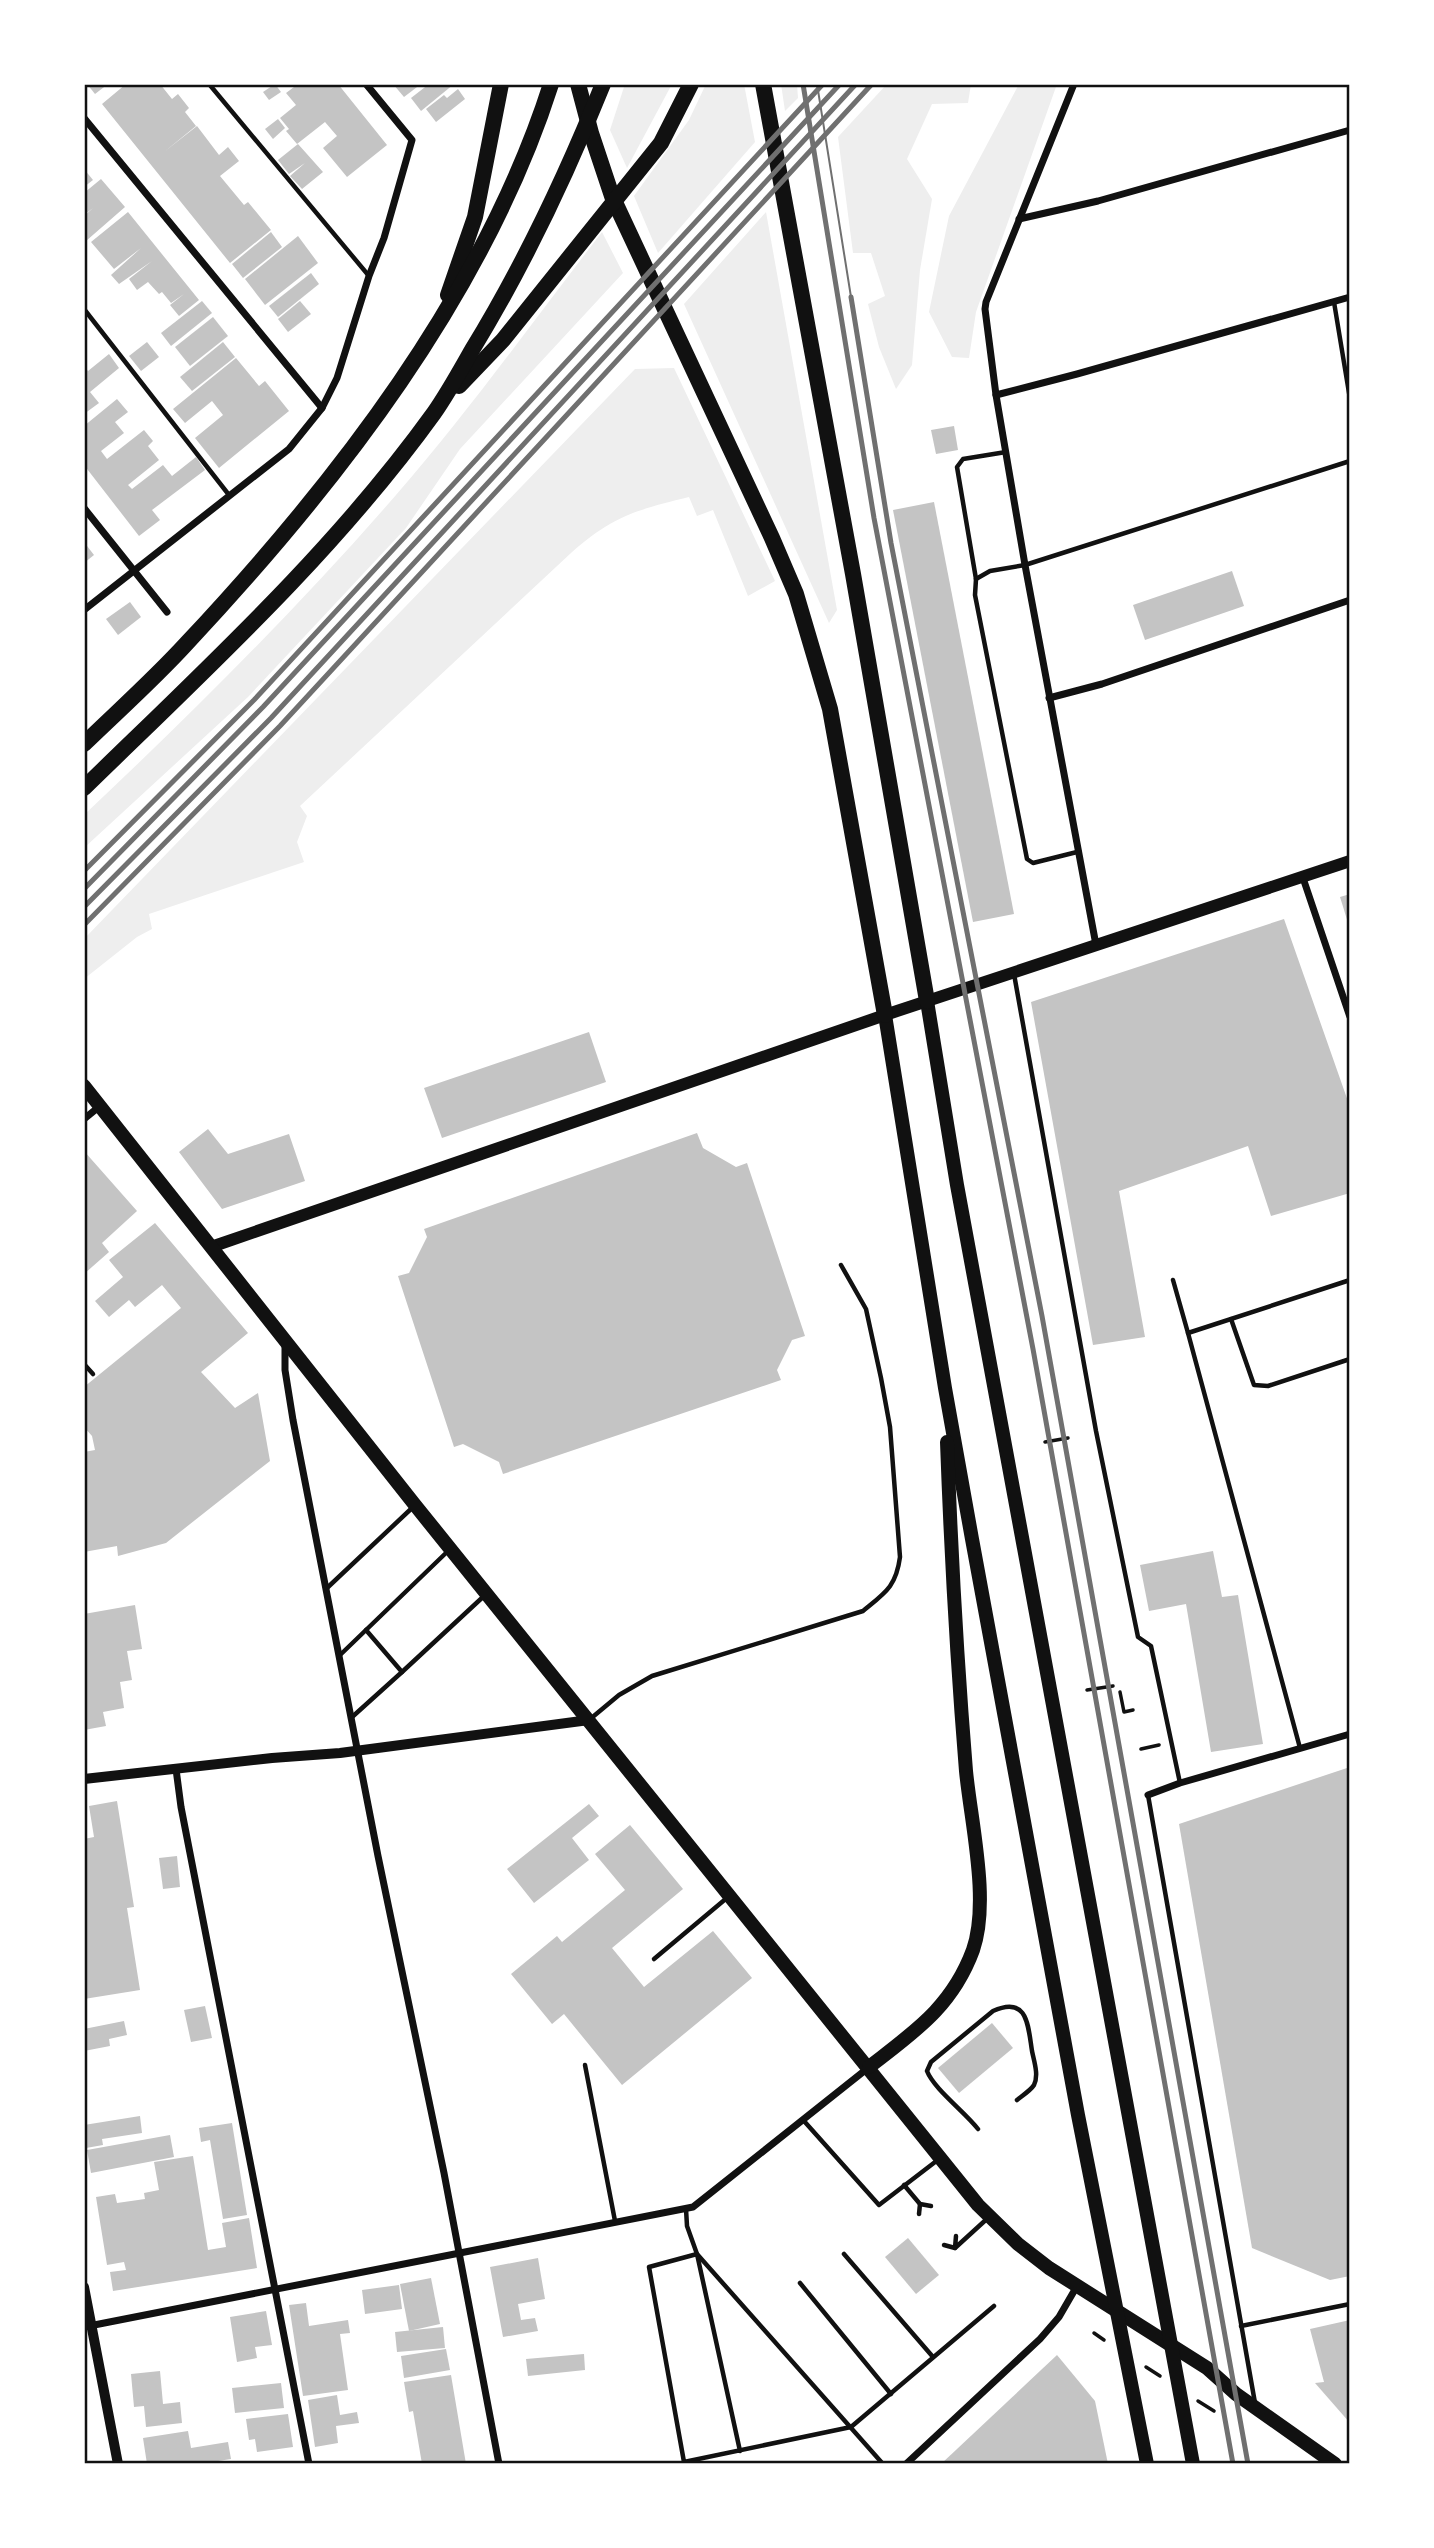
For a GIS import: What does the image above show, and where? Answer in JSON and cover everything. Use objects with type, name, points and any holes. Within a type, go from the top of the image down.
[{"type":"highway","points":[[437,327],[475,217],[501,84]]},
{"type":"highway","points":[[84,744],[185,646],[253,571],[368,426],[437,327],[484,247],[516,177],[551,84]]},
{"type":"highway","points":[[578,84],[612,196],[796,594],[830,709],[885,1015]]},
{"type":"highway","points":[[84,788],[292,582],[394,466],[435,411],[507,293],[544,221],[603,84]]},
{"type":"highway","points":[[435,411],[503,340],[661,143],[691,84]]},
{"type":"highway","points":[[763,84],[853,574],[927,1001]]},
{"type":"main road","points":[[211,1247],[885,1015],[1350,861]]},
{"type":"main road","points":[[927,1001],[957,1185],[1193,2464]]},
{"type":"main road","points":[[885,1015],[944,1388],[1038,1902],[1147,2464]]},
{"type":"main road","points":[[84,1086],[415,1505],[989,2217],[1018,2245],[1093,2297],[1207,2368],[1255,2408],[1335,2464]]},
{"type":"main road","points":[[869,2067],[930,2020],[941,2007],[962,1978],[978,1931],[978,1874],[966,1772],[950,1539],[944,1388]]},
{"type":"street","points":[[84,610],[289,449],[322,408],[337,378],[369,276],[384,238],[412,140],[366,84]]},
{"type":"street","points":[[1074,84],[986,302],[986,324],[1025,565],[1096,946]]},
{"type":"street","points":[[84,118],[322,408]]},
{"type":"street","points":[[1019,219],[1098,201],[1350,130]]},
{"type":"street","points":[[996,395],[1350,297]]},
{"type":"street","points":[[84,508],[167,612]]},
{"type":"street","points":[[1049,698],[1102,684],[1350,600]]},
{"type":"street","points":[[1303,878],[1350,1017]]},
{"type":"street","points":[[84,1119],[100,1106]]},
{"type":"street","points":[[285,1340],[285,1370],[293,1420],[460,2254],[499,2464]]},
{"type":"street","points":[[84,1779],[358,1751],[589,1720]]},
{"type":"street","points":[[1148,1795],[1180,1783],[1350,1734]]},
{"type":"street","points":[[176,1769],[181,1807],[309,2464]]},
{"type":"street","points":[[87,2326],[686,2209],[703,2201],[869,2067]]},
{"type":"street","points":[[906,2464],[1040,2339],[1059,2317],[1077,2286]]},
{"type":"street","points":[[84,2287],[87,2326],[118,2464]]},
{"type":"lane","points":[[209,84],[369,276]]},
{"type":"lane","points":[[1334,301],[1350,399]]},
{"type":"lane","points":[[84,309],[229,495]]},
{"type":"lane","points":[[1006,452],[963,459],[957,467],[975,579],[975,595],[1021,841],[1027,859],[1033,863],[1077,852]]},
{"type":"lane","points":[[975,579],[990,571],[1025,565],[1350,461]]},
{"type":"lane","points":[[1013,973],[1096,1431],[1138,1637],[1151,1646],[1180,1783]]},
{"type":"lane","points":[[589,1720],[619,1695],[653,1676],[863,1611],[898,1578],[900,1557],[890,1427],[866,1309],[841,1265]]},
{"type":"lane","points":[[1173,1279],[1300,1749]]},
{"type":"lane","points":[[1188,1333],[1350,1280]]},
{"type":"lane","points":[[1231,1319],[1254,1385],[1268,1387],[1350,1359]]},
{"type":"lane","points":[[84,1364],[93,1374]]},
{"type":"lane","points":[[326,1589],[415,1505]]},
{"type":"lane","points":[[339,1656],[451,1548]]},
{"type":"lane","points":[[351,1719],[487,1593]]},
{"type":"lane","points":[[366,1630],[402,1672]]},
{"type":"lane","points":[[1148,1795],[1255,2408]]},
{"type":"lane","points":[[654,1959],[729,1897]]},
{"type":"lane","points":[[978,2129],[962,2109],[931,2081],[927,2071],[931,2062],[993,2011],[1003,2006],[1018,2008],[1026,2015],[1036,2074],[1034,2085],[1017,2100]]},
{"type":"lane","points":[[585,2065],[615,2221]]},
{"type":"lane","points":[[804,2121],[879,2205],[939,2158]]},
{"type":"lane","points":[[904,2185],[920,2204],[931,2206]]},
{"type":"lane","points":[[919,2214],[920,2204]]},
{"type":"lane","points":[[686,2209],[687,2226],[697,2254],[740,2451]]},
{"type":"lane","points":[[956,2248],[989,2217]]},
{"type":"lane","points":[[956,2236],[956,2248]]},
{"type":"lane","points":[[944,2245],[956,2248]]},
{"type":"lane","points":[[697,2254],[883,2464]]},
{"type":"lane","points":[[697,2254],[649,2267],[684,2462],[851,2427],[994,2306]]},
{"type":"lane","points":[[844,2254],[933,2357]]},
{"type":"lane","points":[[800,2283],[891,2394]]},
{"type":"lane","points":[[1241,2326],[1350,2304]]},
{"type":"path","points":[[1045,1442],[1068,1438]]},
{"type":"path","points":[[1087,1690],[1113,1685]]},
{"type":"path","points":[[1120,1692],[1124,1712],[1133,1710]]},
{"type":"path","points":[[1141,1749],[1171,1743]]},
{"type":"path","points":[[1094,2333],[1105,2340]]},
{"type":"path","points":[[1138,2362],[1171,2383]]},
{"type":"path","points":[[1193,2397],[1214,2411]]},
{"type":"shaded area","points":[[625,84],[672,84],[627,168],[610,130]]},
{"type":"shaded area","points":[[706,84],[744,84],[755,142],[658,253],[634,196],[689,120]]},
{"type":"shaded area","points":[[781,84],[797,84],[798,98],[785,111]]},
{"type":"shaded area","points":[[887,84],[971,84],[968,103],[932,104],[907,159],[932,199],[920,270],[912,365],[896,389],[879,347],[868,304],[885,296],[871,253],[853,253],[838,137]]},
{"type":"shaded area","points":[[1019,84],[1057,84],[976,312],[969,358],[952,357],[929,312],[949,216]]},
{"type":"shaded area","points":[[766,212],[837,610],[829,623],[684,304]]},
{"type":"shaded area","points":[[602,232],[623,273],[460,449],[406,528],[248,697],[84,848],[84,815],[244,659],[359,537],[449,431]]},
{"type":"shaded area","points":[[674,368],[775,581],[748,596],[713,510],[697,516],[689,497],[654,506],[613,522],[571,553],[300,806],[307,816],[297,842],[304,862],[149,914],[152,929],[137,937],[84,979],[84,939],[635,369]]},
{"type":"building","points":[[87,84],[108,84],[95,94]]},
{"type":"building","points":[[126,84],[160,84],[172,99],[178,94],[189,108],[185,112],[196,126],[164,152],[197,126],[219,155],[228,147],[239,161],[220,176],[244,205],[248,202],[271,230],[230,263],[102,104]]},
{"type":"building","points":[[275,84],[281,92],[269,100],[263,92]]},
{"type":"building","points":[[298,84],[338,84],[387,145],[347,177],[323,148],[337,136],[325,122],[297,144],[280,118],[296,105],[286,93]]},
{"type":"building","points":[[393,84],[421,84],[404,97]]},
{"type":"building","points":[[429,84],[454,84],[421,111],[411,98]]},
{"type":"building","points":[[458,89],[465,99],[436,122],[426,109],[444,95],[447,98]]},
{"type":"building","points":[[278,119],[285,128],[273,139],[265,129]]},
{"type":"building","points":[[298,144],[323,172],[302,189],[290,176],[305,163],[289,174],[278,160]]},
{"type":"building","points":[[84,169],[93,180],[84,187]]},
{"type":"building","points":[[101,179],[125,207],[86,241],[84,216],[93,208],[84,215],[84,193]]},
{"type":"building","points":[[128,212],[199,300],[179,316],[170,305],[184,294],[171,303],[148,282],[137,290],[129,279],[152,261],[119,284],[111,275],[141,248],[114,269],[91,242]]},
{"type":"building","points":[[271,232],[282,247],[243,278],[232,264]]},
{"type":"building","points":[[298,236],[318,263],[265,305],[245,279]]},
{"type":"building","points":[[311,273],[319,284],[278,317],[269,306]]},
{"type":"building","points":[[202,301],[212,313],[171,346],[161,333]]},
{"type":"building","points":[[300,301],[311,314],[288,332],[278,319]]},
{"type":"building","points":[[213,317],[228,336],[190,366],[175,347]]},
{"type":"building","points":[[147,342],[159,357],[141,371],[129,356]]},
{"type":"building","points":[[223,342],[235,357],[192,391],[180,377]]},
{"type":"building","points":[[109,354],[119,368],[90,392],[99,403],[84,414],[84,366],[88,371]]},
{"type":"building","points":[[236,358],[259,386],[265,381],[289,411],[219,468],[195,438],[223,415],[212,401],[185,423],[173,409]]},
{"type":"building","points":[[117,399],[128,412],[115,422],[124,433],[101,451],[107,459],[144,430],[153,441],[148,446],[159,460],[128,485],[132,489],[163,465],[172,476],[196,457],[205,470],[152,510],[160,520],[139,536],[84,465],[84,426]]},
{"type":"building","points":[[954,426],[958,450],[936,454],[931,430]]},
{"type":"building","points":[[934,502],[1014,914],[973,922],[893,510]]},
{"type":"building","points":[[84,542],[94,555],[84,563]]},
{"type":"building","points":[[1232,571],[1244,606],[1145,640],[1133,605]]},
{"type":"building","points":[[130,602],[141,617],[118,635],[106,619]]},
{"type":"building","points":[[1350,894],[1350,925],[1349,926],[1340,897]]},
{"type":"building","points":[[1284,919],[1350,1107],[1350,1193],[1271,1216],[1248,1146],[1119,1191],[1145,1337],[1093,1345],[1031,1002]]},
{"type":"building","points":[[589,1032],[606,1082],[442,1138],[424,1088]]},
{"type":"building","points":[[208,1129],[228,1154],[289,1134],[305,1181],[222,1209],[179,1152]]},
{"type":"building","points":[[697,1133],[703,1148],[736,1167],[747,1163],[805,1336],[792,1340],[777,1370],[781,1380],[503,1474],[499,1462],[463,1444],[454,1447],[398,1276],[409,1273],[427,1237],[424,1229]]},
{"type":"building","points":[[84,1151],[137,1211],[102,1243],[109,1252],[84,1274]]},
{"type":"building","points":[[155,1223],[248,1333],[201,1372],[235,1408],[258,1393],[270,1461],[166,1543],[118,1556],[117,1546],[84,1552],[84,1452],[95,1450],[92,1436],[84,1427],[84,1387],[181,1308],[162,1285],[135,1307],[129,1300],[109,1317],[95,1301],[123,1277],[109,1260]]},
{"type":"building","points":[[1213,1551],[1222,1597],[1238,1595],[1263,1744],[1211,1752],[1186,1604],[1149,1611],[1140,1565]]},
{"type":"building","points":[[135,1605],[142,1649],[127,1651],[132,1680],[120,1682],[124,1708],[103,1712],[106,1726],[84,1730],[84,1614]]},
{"type":"building","points":[[1350,1767],[1350,2276],[1330,2280],[1252,2248],[1179,1824]]},
{"type":"building","points":[[117,1801],[134,1907],[127,1908],[140,1990],[84,1999],[84,1839],[94,1837],[89,1806]]},
{"type":"building","points":[[589,1804],[599,1816],[572,1838],[589,1860],[534,1903],[507,1869]]},
{"type":"building","points":[[630,1825],[683,1889],[612,1948],[644,1987],[713,1931],[752,1978],[622,2085],[564,2014],[552,2024],[511,1974],[557,1936],[562,1942],[625,1890],[595,1854]]},
{"type":"building","points":[[177,1856],[180,1887],[163,1889],[159,1858]]},
{"type":"building","points":[[205,2006],[212,2038],[191,2042],[184,2010]]},
{"type":"building","points":[[124,2021],[127,2035],[109,2039],[110,2046],[84,2051],[84,2029]]},
{"type":"building","points":[[992,2023],[1013,2048],[959,2093],[938,2068]]},
{"type":"building","points":[[140,2116],[142,2133],[102,2139],[103,2145],[86,2148],[84,2125]]},
{"type":"building","points":[[232,2123],[247,2215],[223,2219],[210,2140],[201,2142],[199,2128]]},
{"type":"building","points":[[170,2135],[174,2157],[91,2173],[87,2150]]},
{"type":"building","points":[[193,2156],[208,2250],[226,2247],[222,2223],[249,2218],[257,2268],[113,2291],[110,2272],[126,2270],[124,2262],[107,2265],[96,2197],[115,2194],[117,2203],[145,2199],[144,2193],[159,2190],[154,2162]]},
{"type":"building","points":[[908,2238],[939,2275],[916,2294],[885,2257]]},
{"type":"building","points":[[538,2258],[545,2299],[518,2304],[521,2320],[535,2318],[538,2331],[503,2337],[490,2267]]},
{"type":"building","points":[[431,2278],[440,2324],[409,2331],[400,2284]]},
{"type":"building","points":[[399,2285],[402,2309],[365,2314],[362,2290]]},
{"type":"building","points":[[306,2303],[309,2326],[348,2320],[350,2333],[340,2334],[348,2390],[303,2396],[289,2305]]},
{"type":"building","points":[[266,2311],[272,2345],[255,2347],[257,2358],[237,2362],[230,2317]]},
{"type":"building","points":[[1350,2320],[1350,2423],[1315,2383],[1324,2382],[1310,2329]]},
{"type":"building","points":[[443,2327],[445,2348],[397,2352],[395,2332]]},
{"type":"building","points":[[446,2349],[450,2370],[404,2378],[401,2356]]},
{"type":"building","points":[[584,2354],[585,2370],[528,2376],[526,2359]]},
{"type":"building","points":[[1057,2355],[1095,2401],[1108,2464],[941,2464]]},
{"type":"building","points":[[160,2371],[163,2404],[180,2402],[182,2423],[146,2427],[144,2406],[134,2407],[131,2374]]},
{"type":"building","points":[[451,2375],[466,2464],[422,2464],[413,2411],[409,2412],[404,2382]]},
{"type":"building","points":[[281,2383],[284,2408],[235,2413],[232,2388]]},
{"type":"building","points":[[337,2395],[340,2415],[357,2412],[359,2423],[336,2426],[338,2443],[315,2447],[308,2400]]},
{"type":"building","points":[[288,2414],[293,2447],[257,2452],[255,2439],[249,2440],[246,2419]]},
{"type":"building","points":[[188,2431],[191,2448],[228,2442],[231,2459],[199,2464],[147,2464],[143,2438]]},
{"type":"tram line","points":[[817,84],[851,297]]},
{"type":"railway","points":[[803,84],[874,518],[1033,1349],[1233,2464]]},
{"type":"railway","points":[[84,871],[254,700],[823,84]]},
{"type":"railway","points":[[84,889],[263,707],[840,84]]},
{"type":"railway","points":[[84,907],[271,718],[856,84]]},
{"type":"railway","points":[[84,925],[280,726],[872,84]]},
{"type":"railway","points":[[851,297],[891,543],[1042,1316],[1248,2464]]}]
